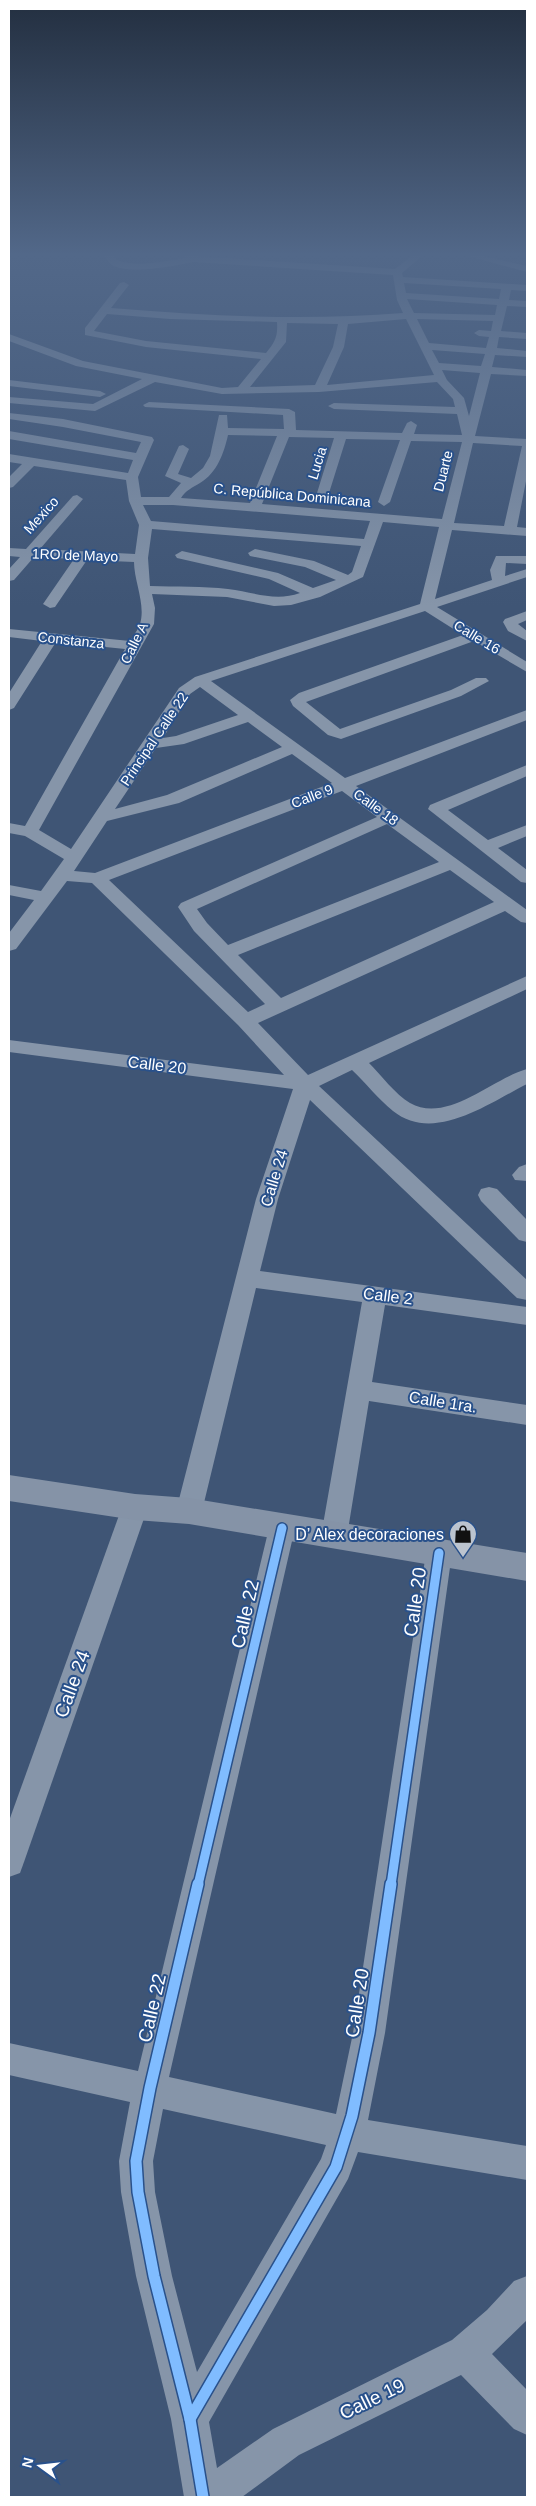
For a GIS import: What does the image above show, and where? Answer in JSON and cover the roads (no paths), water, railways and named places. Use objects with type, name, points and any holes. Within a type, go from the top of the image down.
[{"type":"main road","points":[[9,1488],[135,1507],[188,1511],[527,1567]]},
{"type":"street","points":[[122,373],[222,391],[319,389],[440,378]]},
{"type":"street","points":[[241,391],[256,373]]},
{"type":"street","points":[[319,389],[327,373]]},
{"type":"street","points":[[438,373],[440,378],[458,398],[468,437]]},
{"type":"street","name":"Duarte","points":[[426,606],[484,373]]},
{"type":"street","points":[[9,400],[95,408],[151,379]]},
{"type":"street","points":[[9,383],[118,396]]},
{"type":"street","points":[[178,384],[147,408],[289,412],[287,433],[255,507]]},
{"type":"street","points":[[334,388],[333,415],[416,414]]},
{"type":"street","points":[[173,501],[180,487],[200,476],[208,467],[219,448],[223,432],[222,391]]},
{"type":"street","points":[[361,418],[461,411]]},
{"type":"street","points":[[384,502],[406,437],[416,414]]},
{"type":"street","name":"Lucia","points":[[323,493],[341,435],[333,433],[333,415]]},
{"type":"street","points":[[9,416],[63,423],[147,439],[132,477],[135,501],[146,525],[370,543]]},
{"type":"street","points":[[223,432],[468,437],[527,443]]},
{"type":"street","points":[[9,435],[139,457]]},
{"type":"street","points":[[510,531],[527,447]]},
{"type":"street","points":[[183,449],[171,476],[190,482]]},
{"type":"street","points":[[9,458],[132,477]]},
{"type":"street","points":[[9,484],[32,461]]},
{"type":"street","name":"Mexico","points":[[9,576],[78,498]]},
{"type":"street","name":"C. República Dominicana","points":[[135,501],[173,501],[255,507],[527,532]]},
{"type":"street","points":[[145,590],[227,593],[280,603],[315,594],[349,580],[361,570],[378,518]]},
{"type":"street","name":"Calle A","points":[[30,832],[147,624],[145,590],[141,576],[141,558],[146,525]]},
{"type":"street","name":"1RO de Mayo","points":[[9,552],[141,558]]},
{"type":"street","points":[[255,553],[311,564],[349,580]]},
{"type":"street","points":[[182,555],[273,576],[315,594]]},
{"type":"street","points":[[50,604],[83,556]]},
{"type":"street","points":[[499,582],[497,570],[501,559],[527,560]]},
{"type":"street","name":"Principal Calle 22","points":[[9,945],[74,858],[151,744],[184,691],[200,680],[527,573]]},
{"type":"street","name":"Calle 16","points":[[426,606],[527,668]]},
{"type":"street","points":[[527,615],[510,622],[513,628],[527,637]]},
{"type":"street","name":"Constanza","points":[[9,633],[134,646]]},
{"type":"street","points":[[475,636],[304,696],[298,700],[298,703],[334,732],[342,734],[456,693],[481,680]]},
{"type":"street","points":[[9,705],[51,638]]},
{"type":"street","name":"Calle 18","points":[[200,680],[527,918]]},
{"type":"street","name":"Calle 9","points":[[98,878],[527,715]]},
{"type":"street","points":[[151,744],[178,741],[250,716]]},
{"type":"street","points":[[101,817],[173,799],[252,766],[266,757],[294,748]]},
{"type":"street","points":[[522,874],[436,809],[527,770]]},
{"type":"street","points":[[278,1006],[200,927],[187,908],[188,905],[390,817]]},
{"type":"street","points":[[9,828],[30,832],[74,858]]},
{"type":"street","points":[[485,847],[527,830]]},
{"type":"street","points":[[225,953],[452,863]]},
{"type":"street","points":[[483,885],[522,874]]},
{"type":"street","points":[[62,875],[98,878],[245,1021],[305,1084],[526,1292],[488,1309]]},
{"type":"street","points":[[9,890],[46,897]]},
{"type":"street","points":[[245,1021],[508,903]]},
{"type":"street","points":[[163,942],[200,927]]},
{"type":"street","points":[[305,1084],[527,982]]},
{"type":"street","name":"Calle 20","points":[[9,1046],[305,1084]]},
{"type":"street","points":[[355,1061],[402,1107],[416,1114],[432,1116],[447,1116],[527,1076]]},
{"type":"street","name":"Calle 24","points":[[188,1511],[249,1278],[267,1199],[305,1084]]},
{"type":"street","points":[[489,1195],[527,1234]]},
{"type":"street","name":"Calle 2","points":[[249,1278],[488,1309],[527,1316]]},
{"type":"street","points":[[334,1536],[375,1294]]},
{"type":"street","name":"Calle 1ra.","points":[[358,1390],[527,1415]]},
{"type":"street","name":"Calle 24","points":[[9,1862],[135,1507]]},
{"type":"street","name":"Calle 22","points":[[203,2497],[190,2419],[154,2276],[138,2192],[136,2161],[150,2088],[282,1528]]},
{"type":"street","name":"Calle 20","points":[[190,2419],[336,2167],[346,2133],[369,2033],[439,1553]]},
{"type":"street","points":[[9,2059],[150,2088],[346,2133],[527,2163]]},
{"type":"street","name":"Calle 19","points":[[210,2497],[286,2442],[465,2353],[500,2323],[527,2294]]},
{"type":"street","points":[[465,2353],[527,2416]]},
{"type":"place","name":"D’ Alex decoraciones","points":[[463,1558]]}]
